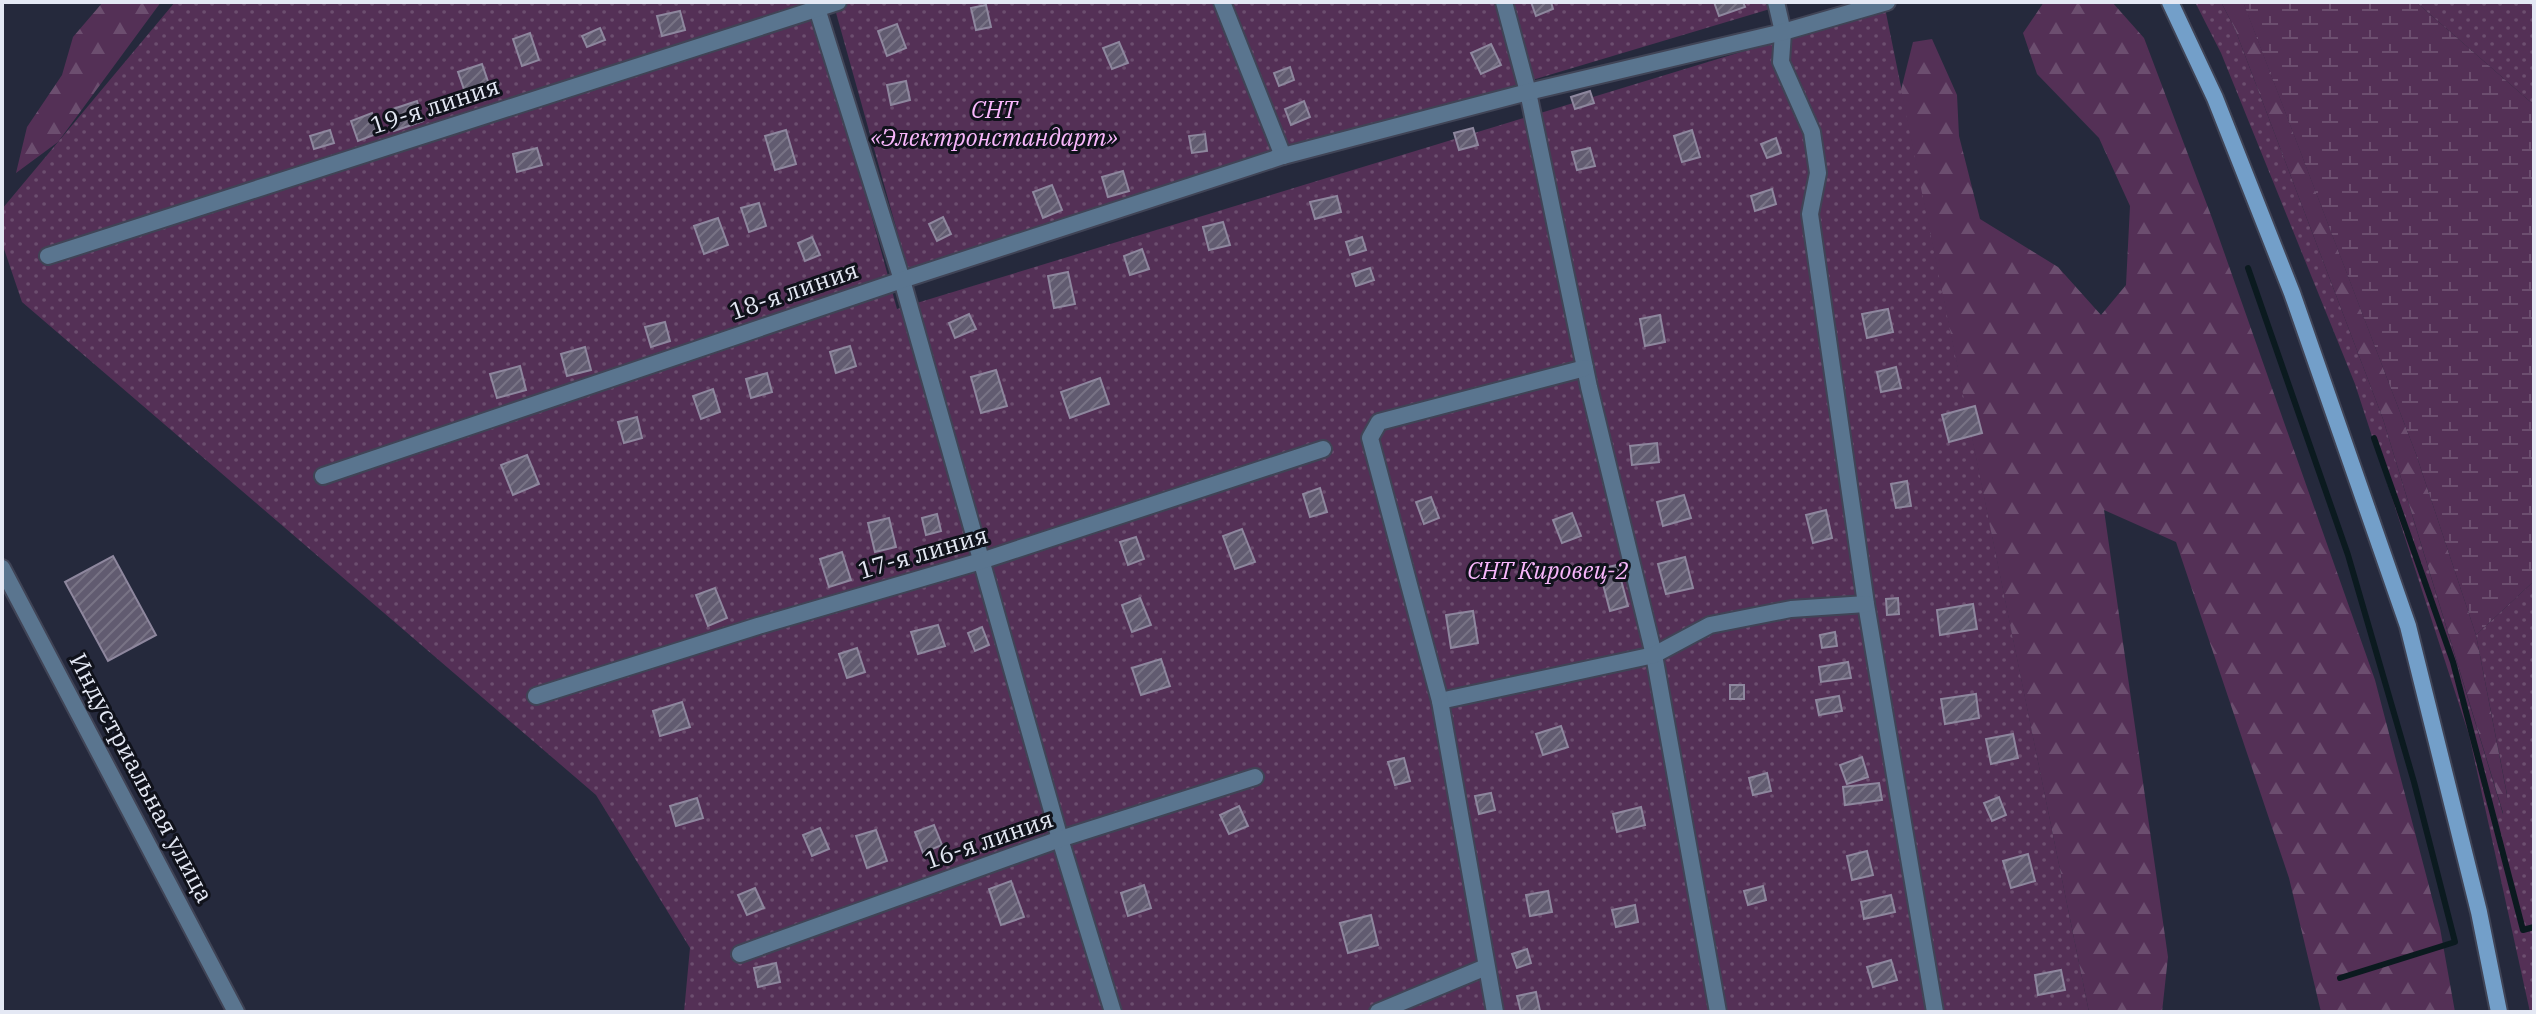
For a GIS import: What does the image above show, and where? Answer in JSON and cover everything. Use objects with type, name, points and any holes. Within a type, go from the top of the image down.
[{"type":"main road","points":[[2170,2],[2215,98],[2292,293],[2408,626],[2479,912],[2499,1012]]},
{"type":"street","name":"19-я линия","points":[[48,256],[816,5],[838,2]]},
{"type":"street","points":[[1222,2],[1283,156]]},
{"type":"street","points":[[1504,2],[1528,92],[1585,368],[1654,655],[1718,1012]]},
{"type":"street","points":[[1776,2],[1783,32],[1781,62],[1812,132],[1818,173],[1810,214],[1866,604],[1935,1012]]},
{"type":"street","name":"18-я линия","points":[[323,476],[902,280],[1283,156],[1528,92],[1783,32],[1887,2]]},
{"type":"street","points":[[816,5],[902,280],[1060,839],[1113,1012]]},
{"type":"street","points":[[1495,1012],[1440,701],[1370,438],[1379,422],[1585,368]]},
{"type":"street","name":"17-я линия","points":[[536,696],[758,626],[981,561],[1323,449]]},
{"type":"street","name":"Индустриальная улица","points":[[2,568],[236,1012]]},
{"type":"street","points":[[1440,701],[1654,655],[1710,625],[1791,609],[1866,604]]},
{"type":"street","name":"16-я линия","points":[[740,954],[1060,839],[1255,777]]},
{"type":"street","points":[[1378,1012],[1486,967]]},
{"type":"green space","points":[[103,2],[161,2],[58,142],[16,173],[27,127],[62,75],[73,37]]},
{"type":"green space","name":"СНТ Кировец-2","points":[[175,2],[813,2],[897,309],[1885,8],[2089,1012],[684,1012],[690,948],[596,795],[22,302],[2,243],[2,209]]},
{"type":"green space","name":"СНТ «Электронстандарт»","points":[[833,2],[1793,2],[1299,150],[911,281]]},
{"type":"green space","points":[[2044,2],[2112,2],[2144,38],[2212,218],[2375,680],[2440,928],[2455,1012],[2321,1012],[2289,878],[2176,542],[2104,510],[2168,957],[2162,1012],[2089,1012],[1901,90],[1913,42],[1932,39],[1957,95],[1959,136],[1980,219],[2058,267],[2101,315],[2126,285],[2130,206],[2099,138],[2037,74],[2023,33]]},
{"type":"green space","points":[[2195,2],[2221,2],[2235,29],[2383,419],[2503,814],[2507,794],[2476,635],[2534,581],[2534,1012],[2530,1012],[2469,735],[2355,384],[2221,53]]},
{"type":"green space","points":[[2221,2],[2243,2],[2416,454],[2476,635],[2507,795],[2504,816],[2383,419],[2235,29]]},
{"type":"green space","points":[[2243,2],[2416,2],[2534,105],[2534,581],[2476,635],[2416,454]]},
{"type":"green space","points":[[2416,2],[2534,2],[2534,105]]},
{"type":"building","points":[[1531,2],[1551,2],[1553,9],[1536,16]]},
{"type":"building","points":[[1714,2],[1743,2],[1745,7],[1719,16]]},
{"type":"building","points":[[986,5],[991,27],[976,30],[971,8]]},
{"type":"building","points":[[680,11],[685,30],[662,36],[657,16]]},
{"type":"building","points":[[897,24],[906,48],[887,56],[878,31]]},
{"type":"building","points":[[600,28],[605,40],[587,47],[582,36]]},
{"type":"building","points":[[530,33],[539,60],[522,66],[513,39]]},
{"type":"building","points":[[1119,42],[1128,63],[1112,69],[1103,48]]},
{"type":"building","points":[[1491,44],[1501,65],[1481,74],[1471,53]]},
{"type":"building","points":[[482,64],[492,93],[468,101],[458,72]]},
{"type":"building","points":[[1290,67],[1294,80],[1279,86],[1274,73]]},
{"type":"building","points":[[906,81],[910,100],[891,105],[887,85]]},
{"type":"building","points":[[1590,91],[1594,103],[1575,109],[1571,97]]},
{"type":"building","points":[[417,101],[423,121],[394,131],[387,111]]},
{"type":"building","points":[[1304,101],[1310,117],[1291,125],[1285,109]]},
{"type":"building","points":[[372,113],[379,133],[358,141],[351,121]]},
{"type":"building","points":[[1473,128],[1478,145],[1459,150],[1454,133]]},
{"type":"building","points":[[330,130],[334,143],[314,149],[310,136]]},
{"type":"building","points":[[786,130],[796,164],[775,170],[765,136]]},
{"type":"building","points":[[1692,130],[1700,157],[1682,162],[1674,136]]},
{"type":"building","points":[[1205,134],[1207,151],[1192,153],[1189,136]]},
{"type":"building","points":[[1776,138],[1781,153],[1767,158],[1761,144]]},
{"type":"building","points":[[537,148],[542,165],[517,172],[513,154]]},
{"type":"building","points":[[1590,148],[1595,166],[1577,170],[1572,152]]},
{"type":"building","points":[[1123,171],[1129,191],[1108,197],[1102,177]]},
{"type":"building","points":[[1052,185],[1062,210],[1043,218],[1033,192]]},
{"type":"building","points":[[1772,189],[1776,204],[1755,211],[1751,196]]},
{"type":"building","points":[[1337,196],[1341,212],[1315,219],[1310,202]]},
{"type":"building","points":[[759,203],[766,226],[749,232],[741,208]]},
{"type":"building","points":[[943,217],[951,234],[937,241],[929,224]]},
{"type":"building","points":[[718,218],[728,245],[704,254],[694,226]]},
{"type":"building","points":[[1223,222],[1230,245],[1209,250],[1203,227]]},
{"type":"building","points":[[812,237],[820,255],[805,261],[798,243]]},
{"type":"building","points":[[1362,237],[1366,250],[1350,255],[1346,242]]},
{"type":"building","points":[[1142,249],[1149,269],[1130,275],[1124,256]]},
{"type":"building","points":[[1370,268],[1374,280],[1356,286],[1352,274]]},
{"type":"building","points":[[1068,272],[1075,304],[1054,308],[1048,276]]},
{"type":"building","points":[[1888,309],[1893,332],[1867,338],[1862,314]]},
{"type":"building","points":[[969,314],[976,329],[955,338],[949,323]]},
{"type":"building","points":[[1660,315],[1665,342],[1645,346],[1640,319]]},
{"type":"building","points":[[665,322],[670,341],[651,347],[645,327]]},
{"type":"building","points":[[850,346],[856,366],[836,373],[830,352]]},
{"type":"building","points":[[585,347],[591,370],[567,376],[561,354]]},
{"type":"building","points":[[520,366],[526,390],[497,398],[490,374]]},
{"type":"building","points":[[1896,367],[1901,388],[1881,392],[1877,372]]},
{"type":"building","points":[[996,370],[1007,406],[981,413],[971,377]]},
{"type":"building","points":[[767,373],[772,392],[751,398],[746,379]]},
{"type":"building","points":[[1100,378],[1109,404],[1070,418],[1061,392]]},
{"type":"building","points":[[713,389],[720,412],[701,419],[693,396]]},
{"type":"building","points":[[1975,406],[1982,433],[1949,442],[1942,415]]},
{"type":"building","points":[[637,417],[642,438],[624,443],[618,422]]},
{"type":"building","points":[[1657,443],[1659,462],[1632,465],[1630,446]]},
{"type":"building","points":[[527,455],[539,484],[513,495],[501,465]]},
{"type":"building","points":[[1907,481],[1911,506],[1896,508],[1891,484]]},
{"type":"building","points":[[1320,488],[1327,512],[1310,517],[1303,494]]},
{"type":"building","points":[[1684,495],[1691,518],[1663,526],[1657,502]]},
{"type":"building","points":[[1431,497],[1439,518],[1424,524],[1416,502]]},
{"type":"building","points":[[1826,510],[1832,538],[1813,543],[1806,515]]},
{"type":"building","points":[[1572,513],[1581,536],[1562,543],[1553,520]]},
{"type":"building","points":[[937,514],[941,531],[926,535],[922,518]]},
{"type":"building","points":[[889,518],[896,547],[875,552],[868,523]]},
{"type":"building","points":[[1242,529],[1255,562],[1235,569],[1223,536]]},
{"type":"building","points":[[1136,537],[1144,559],[1128,565],[1120,542]]},
{"type":"building","points":[[842,552],[851,580],[829,587],[820,559]]},
{"type":"building","points":[[113,556],[156,635],[108,661],[65,582]]},
{"type":"building","points":[[1685,557],[1693,588],[1666,594],[1658,564]]},
{"type":"building","points":[[1617,565],[1628,606],[1610,611],[1599,569]]},
{"type":"building","points":[[715,588],[727,618],[708,626],[696,595]]},
{"type":"building","points":[[1140,598],[1151,625],[1132,632],[1122,605]]},
{"type":"building","points":[[1898,598],[1899,614],[1887,615],[1886,599]]},
{"type":"building","points":[[1973,604],[1977,629],[1940,635],[1937,610]]},
{"type":"building","points":[[1473,611],[1478,643],[1451,648],[1446,615]]},
{"type":"building","points":[[938,625],[945,646],[918,654],[911,632]]},
{"type":"building","points":[[982,627],[989,645],[975,651],[968,633]]},
{"type":"building","points":[[1835,632],[1837,646],[1822,648],[1820,635]]},
{"type":"building","points":[[857,648],[865,672],[847,678],[839,654]]},
{"type":"building","points":[[1161,659],[1170,686],[1141,695],[1132,668]]},
{"type":"building","points":[[1848,662],[1851,678],[1821,682],[1819,667]]},
{"type":"building","points":[[1730,685],[1744,685],[1744,699],[1730,699]]},
{"type":"building","points":[[1976,694],[1979,718],[1945,724],[1941,699]]},
{"type":"building","points":[[1839,696],[1842,711],[1819,715],[1816,700]]},
{"type":"building","points":[[682,702],[690,727],[660,736],[653,711]]},
{"type":"building","points":[[1561,726],[1568,747],[1543,755],[1536,734]]},
{"type":"building","points":[[2013,734],[2018,758],[1991,764],[1986,739]]},
{"type":"building","points":[[1862,757],[1868,777],[1847,784],[1840,765]]},
{"type":"building","points":[[1404,758],[1410,781],[1395,785],[1388,762]]},
{"type":"building","points":[[1767,773],[1771,791],[1753,795],[1749,778]]},
{"type":"building","points":[[1879,783],[1882,800],[1845,805],[1843,787]]},
{"type":"building","points":[[1491,793],[1495,810],[1479,814],[1475,796]]},
{"type":"building","points":[[1999,797],[2006,815],[1992,821],[1984,803]]},
{"type":"building","points":[[697,798],[703,818],[676,826],[670,806]]},
{"type":"building","points":[[1239,806],[1248,826],[1229,834],[1220,815]]},
{"type":"building","points":[[1641,807],[1645,825],[1617,832],[1613,814]]},
{"type":"building","points":[[934,825],[942,845],[923,853],[915,832]]},
{"type":"building","points":[[820,828],[829,849],[812,856],[803,835]]},
{"type":"building","points":[[876,830],[887,861],[867,868],[856,836]]},
{"type":"building","points":[[1867,851],[1873,875],[1852,880],[1847,856]]},
{"type":"building","points":[[2028,854],[2035,881],[2011,888],[2003,861]]},
{"type":"building","points":[[1011,881],[1024,917],[1001,925],[989,889]]},
{"type":"building","points":[[1144,885],[1151,908],[1128,916],[1121,893]]},
{"type":"building","points":[[1763,886],[1766,900],[1748,905],[1744,891]]},
{"type":"building","points":[[755,888],[764,908],[747,915],[738,895]]},
{"type":"building","points":[[1548,891],[1552,912],[1530,916],[1526,895]]},
{"type":"building","points":[[1891,895],[1895,912],[1864,919],[1861,902]]},
{"type":"building","points":[[1635,905],[1638,922],[1616,927],[1612,910]]},
{"type":"building","points":[[1371,915],[1378,945],[1348,953],[1340,923]]},
{"type":"building","points":[[1527,949],[1531,963],[1517,968],[1512,954]]},
{"type":"building","points":[[1891,960],[1897,980],[1873,987],[1867,967]]},
{"type":"building","points":[[776,963],[780,982],[758,987],[754,968]]},
{"type":"building","points":[[2061,970],[2065,990],[2038,995],[2035,975]]},
{"type":"building","points":[[1536,992],[1540,1011],[1521,1012],[1517,996]]},
{"type":"waterway","points":[[2248,268],[2348,555],[2414,782],[2455,942],[2340,978]]},
{"type":"waterway","points":[[2374,438],[2453,662],[2523,930],[2534,927]]}]
